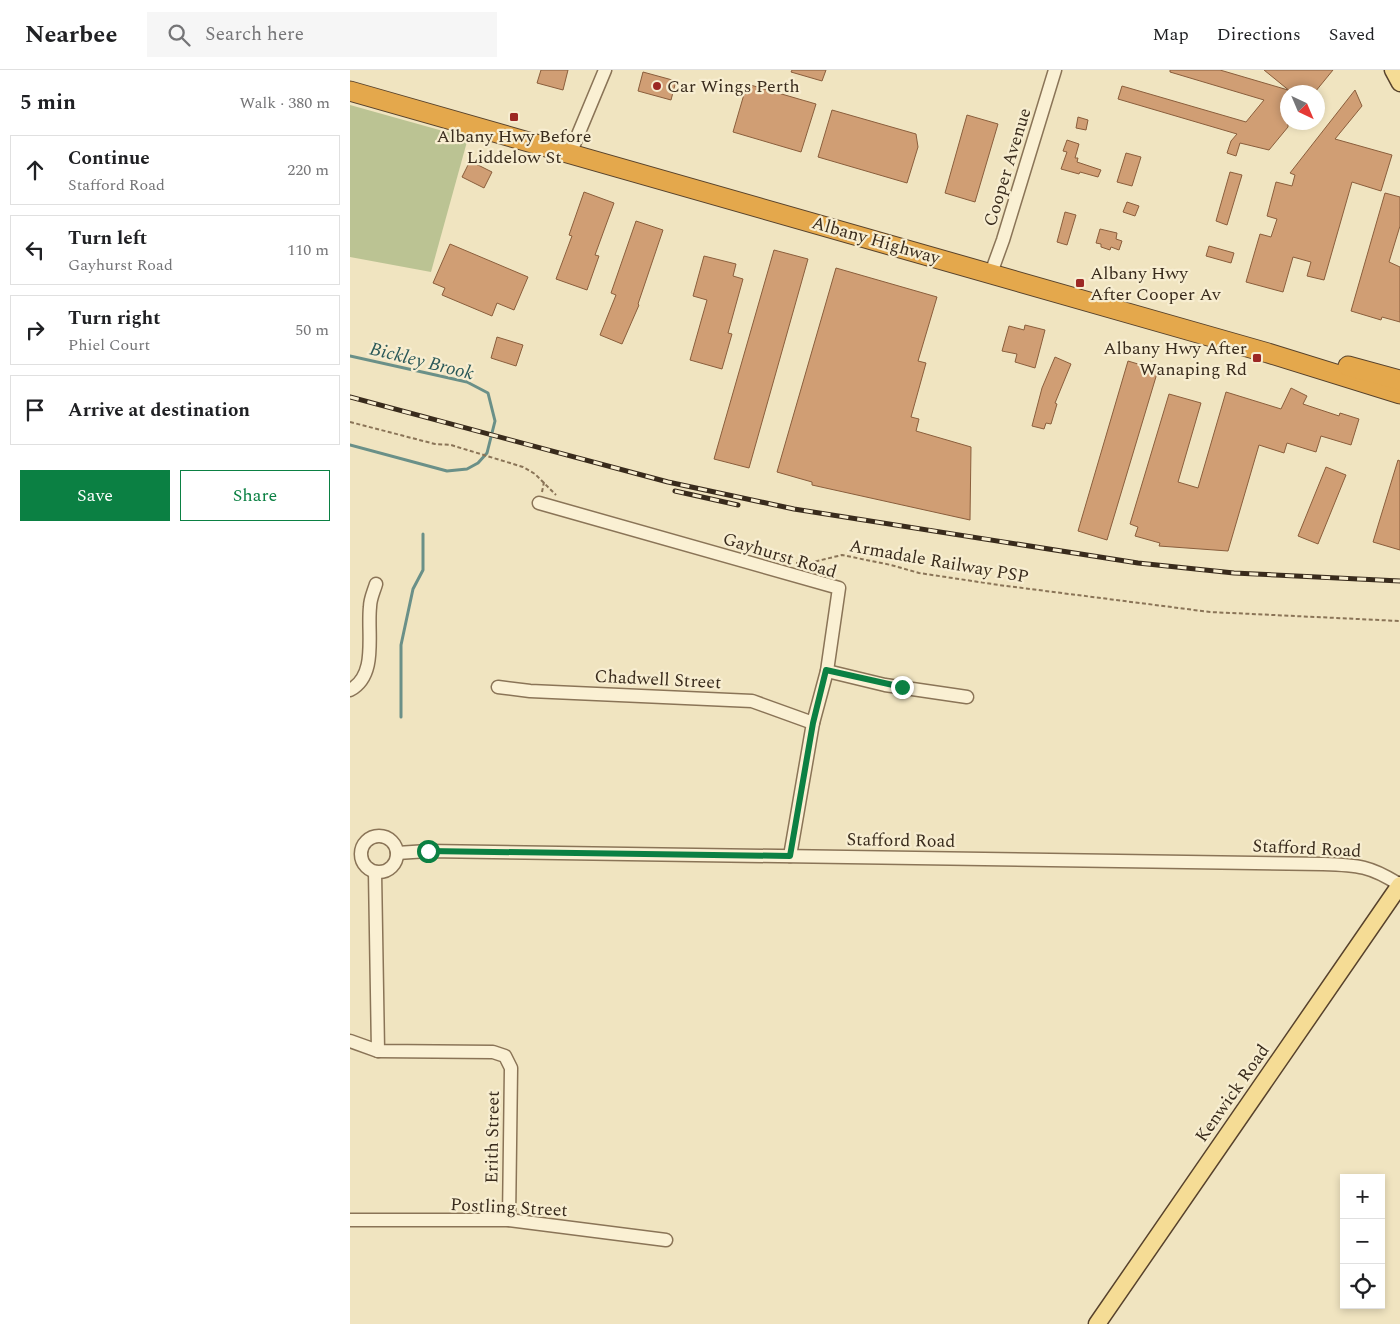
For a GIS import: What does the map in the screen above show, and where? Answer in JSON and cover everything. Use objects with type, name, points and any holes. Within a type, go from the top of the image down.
[{"type":"highway","name":"Albany Highway","points":[[350,80],[572,149]]},
{"type":"highway","name":"Albany Highway","points":[[350,91],[572,149],[1400,380]]},
{"type":"highway","name":"Albany Highway","points":[[993,268],[1400,394]]},
{"type":"main road","points":[[1393,70],[1400,83]]},
{"type":"main road","name":"Kenwick Road","points":[[1097,1324],[1400,885]]},
{"type":"main road","name":"Kenwick Road","points":[[1108,1324],[1400,902]]},
{"type":"street","points":[[572,149],[605,70]]},
{"type":"street","name":"Cooper Avenue","points":[[993,268],[1055,70]]},
{"type":"street","name":"Gayhurst Road","points":[[539,503],[839,588],[826,670],[813,723],[790,856]]},
{"type":"street","points":[[350,690],[359,686],[368,668],[370,605],[376,584]]},
{"type":"street","points":[[826,670],[886,685],[967,697]]},
{"type":"street","name":"Chadwell Street","points":[[498,687],[530,691],[752,701],[813,723]]},
{"type":"street","points":[[376,836],[390,839],[397,853],[395,862],[390,868],[385,872],[375,872],[364,864],[356,851],[376,836]]},
{"type":"street","name":"Stafford Road","points":[[397,853],[428,851],[1343,865],[1380,872],[1400,885]]},
{"type":"street","points":[[350,1041],[378,1051],[375,872]]},
{"type":"street","name":"Erith Street","points":[[378,1051],[492,1052],[505,1056],[511,1068],[509,1220]]},
{"type":"street","name":"Postling Street","points":[[350,1220],[509,1220],[666,1240]]},
{"type":"path","points":[[350,422],[435,444],[450,445],[531,471],[558,497]]},
{"type":"path","name":"Armadale Railway PSP","points":[[792,562],[813,562],[842,555],[919,573],[999,586],[1210,612],[1400,621]]},
{"type":"green space","points":[[350,105],[468,138],[431,272],[350,257]]},
{"type":"building","points":[[541,70],[568,70],[563,90],[537,83]]},
{"type":"building","points":[[792,70],[826,70],[822,81],[791,72]]},
{"type":"building","points":[[1170,70],[1220,70],[1280,88],[1280,130],[1286,130],[1269,150],[1240,143],[1236,156],[1227,153],[1231,141],[1237,134],[1118,99],[1122,86],[1246,122],[1264,100],[1170,72]]},
{"type":"building","points":[[1264,70],[1333,70],[1321,85],[1282,85]]},
{"type":"building","name":"Car Wings Perth","points":[[643,72],[676,81],[671,100],[638,91]]},
{"type":"building","points":[[747,84],[816,104],[801,152],[733,132]]},
{"type":"building","points":[[1355,90],[1362,106],[1335,139],[1392,155],[1381,191],[1352,182],[1324,280],[1307,276],[1311,262],[1293,257],[1283,292],[1246,282],[1260,234],[1271,237],[1277,219],[1267,216],[1276,182],[1292,186],[1295,175],[1290,173]]},
{"type":"building","points":[[832,110],[916,134],[918,147],[907,183],[818,157]]},
{"type":"building","points":[[967,115],[998,124],[975,202],[945,193]]},
{"type":"building","points":[[1078,117],[1088,120],[1086,130],[1076,128]]},
{"type":"building","points":[[1067,140],[1079,144],[1075,158],[1078,158],[1077,162],[1101,170],[1098,177],[1061,169],[1067,152],[1063,151]]},
{"type":"building","points":[[1126,153],[1141,157],[1132,186],[1117,182]]},
{"type":"building","points":[[470,161],[492,172],[484,188],[462,177]]},
{"type":"building","points":[[1230,172],[1242,175],[1227,225],[1216,221]]},
{"type":"building","points":[[584,192],[614,203],[595,255],[599,256],[587,290],[556,279],[572,236],[569,235]]},
{"type":"building","points":[[1385,193],[1400,197],[1400,226],[1389,262],[1400,267],[1400,322],[1382,317],[1381,320],[1351,311]]},
{"type":"building","points":[[1127,202],[1139,206],[1135,216],[1123,212]]},
{"type":"building","points":[[1065,212],[1076,215],[1067,245],[1057,242]]},
{"type":"building","points":[[636,221],[663,230],[639,305],[622,344],[600,335],[616,295],[611,293]]},
{"type":"building","points":[[1100,229],[1117,233],[1116,239],[1122,241],[1119,250],[1111,247],[1110,250],[1096,243]]},
{"type":"building","points":[[450,244],[528,277],[514,310],[497,303],[492,316],[442,295],[445,288],[433,283]]},
{"type":"building","points":[[1209,246],[1234,253],[1231,263],[1206,256]]},
{"type":"building","points":[[774,250],[808,259],[749,468],[714,459]]},
{"type":"building","points":[[704,256],[736,264],[733,276],[743,279],[728,333],[732,334],[722,369],[690,360],[707,300],[693,296]]},
{"type":"building","points":[[836,268],[937,297],[918,361],[926,363],[911,417],[919,419],[916,431],[971,447],[970,520],[812,485],[812,482],[777,472]]},
{"type":"building","points":[[1025,325],[1045,330],[1035,368],[1015,362],[1017,354],[1002,351],[1009,326],[1024,330]]},
{"type":"building","points":[[497,337],[523,345],[516,366],[491,358]]},
{"type":"building","points":[[1055,357],[1071,364],[1055,403],[1057,404],[1051,424],[1046,423],[1044,429],[1032,426],[1042,388]]},
{"type":"building","points":[[1128,361],[1158,370],[1107,540],[1078,531]]},
{"type":"building","points":[[1291,388],[1307,396],[1303,404],[1339,416],[1340,413],[1359,419],[1351,445],[1321,436],[1316,452],[1287,443],[1284,453],[1259,445],[1228,551],[1159,546],[1160,543],[1135,536],[1138,527],[1130,524],[1169,394],[1201,403],[1178,482],[1198,488],[1226,392],[1281,409]]},
{"type":"building","points":[[1398,460],[1400,461],[1400,550],[1373,542]]},
{"type":"building","points":[[1326,467],[1346,475],[1318,544],[1298,536]]},
{"type":"waterway","name":"Bickley Brook","points":[[350,356],[467,382],[488,393],[495,421],[487,453],[478,463],[467,469],[447,471],[350,445]]},
{"type":"waterway","points":[[401,717],[401,645],[413,589],[423,570],[423,534]]},
{"type":"railway","points":[[350,397],[668,482],[794,509],[1138,563],[1234,573],[1400,581]]},
{"type":"railway","points":[[675,491],[738,505]]},
{"type":"place","name":"Car Wings Perth","points":[[657,86]]},
{"type":"place","name":"Albany Hwy Before Liddelow St","points":[[514,117]]},
{"type":"place","name":"Albany Hwy After Cooper Av","points":[[1080,283]]},
{"type":"place","name":"Albany Hwy After Wanaping Rd","points":[[1257,358]]},
{"type":"route","points":[[428,851],[790,856],[813,723],[826,670],[886,685],[902,687]]}]
